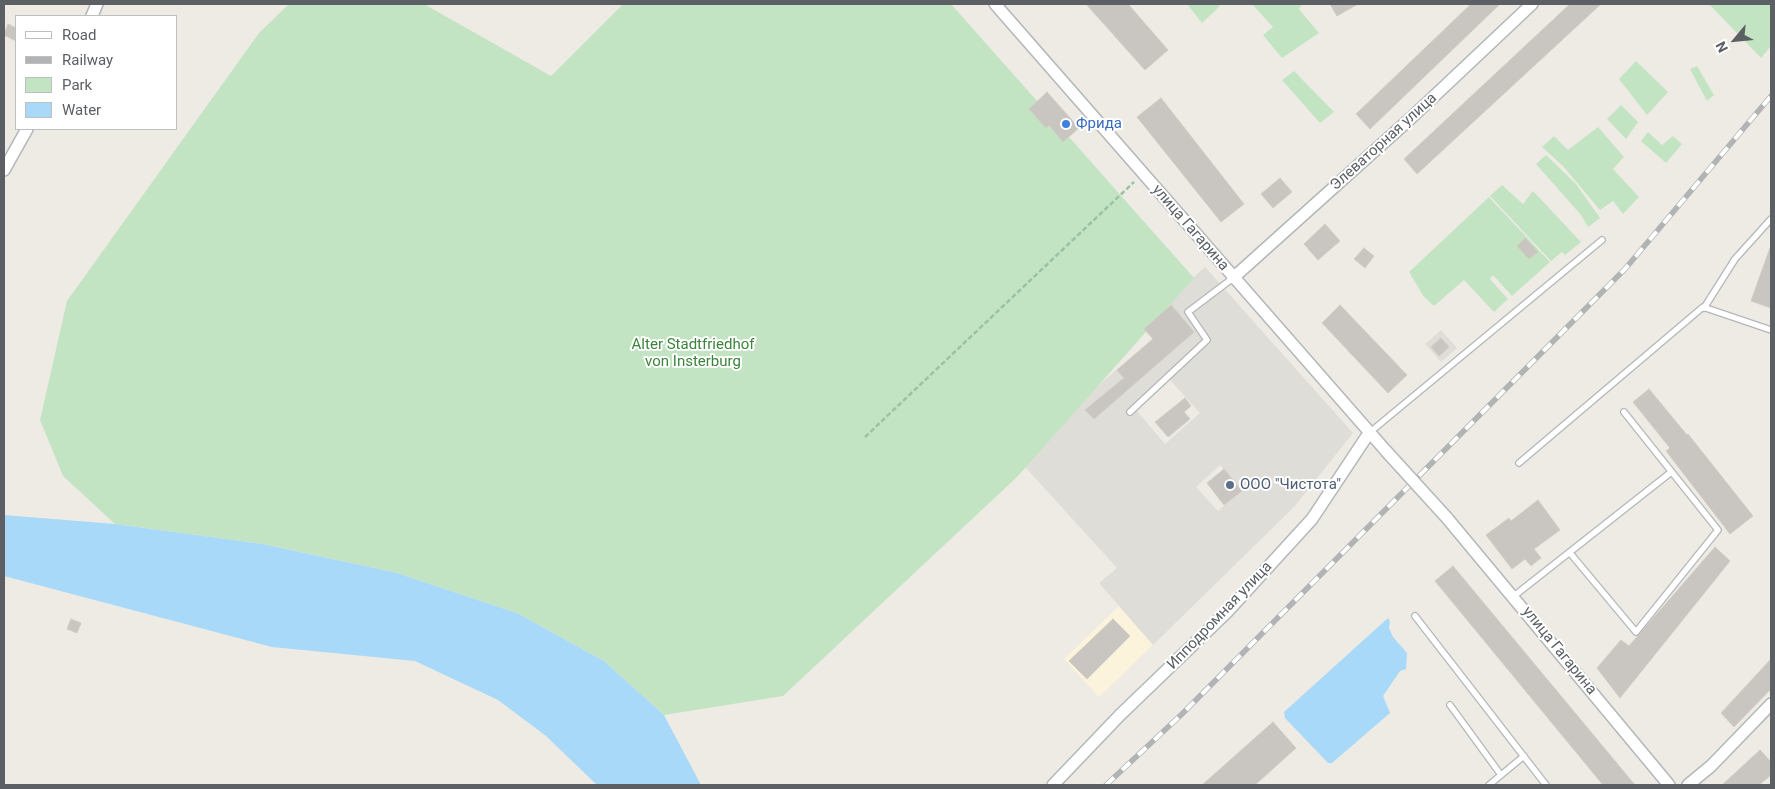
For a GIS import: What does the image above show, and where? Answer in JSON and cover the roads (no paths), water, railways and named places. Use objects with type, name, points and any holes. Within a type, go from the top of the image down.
[{"type":"street","name":"улица Гагарина","points":[[995,4],[1369,433],[1447,518],[1514,596],[1669,785]]},
{"type":"street","name":"Элеваторная улица","points":[[1233,278],[1412,118],[1532,4]]},
{"type":"street","points":[[4,170],[26,130]]},
{"type":"street","name":"Ипподромная улица","points":[[1053,785],[1120,715],[1228,612],[1312,520],[1369,433]]},
{"type":"street","points":[[1688,785],[1710,766],[1771,704]]},
{"type":"lane","points":[[1518,463],[1704,308],[1735,259],[1771,219]]},
{"type":"lane","points":[[1369,433],[1602,240]]},
{"type":"lane","points":[[1130,412],[1207,340],[1188,312],[1233,278]]},
{"type":"lane","points":[[1704,308],[1771,330]]},
{"type":"lane","points":[[1570,553],[1636,632],[1718,530],[1670,473],[1624,412]]},
{"type":"lane","points":[[1514,596],[1670,473]]},
{"type":"lane","points":[[1414,616],[1546,785]]},
{"type":"lane","points":[[1450,705],[1501,775]]},
{"type":"lane","points":[[1489,785],[1524,756]]},
{"type":"water","points":[[4,515],[115,524],[263,544],[397,573],[517,613],[604,661],[664,715],[701,785],[597,785],[546,736],[498,700],[415,661],[272,647],[4,576]]},
{"type":"water","points":[[1388,618],[1390,621],[1389,628],[1393,637],[1407,653],[1406,669],[1400,671],[1383,696],[1390,713],[1332,763],[1328,763],[1285,718],[1284,712]]},
{"type":"railway","points":[[1106,785],[1182,714],[1625,269],[1771,96]]},
{"type":"place","name":"Фрида","points":[[1066,124]]},
{"type":"place","name":"ООО \"Чистота\"","points":[[1230,485]]},
{"type":"park label","name":"Alter Stadtfriedhof von Insterburg","points":[[693,354]]}]
